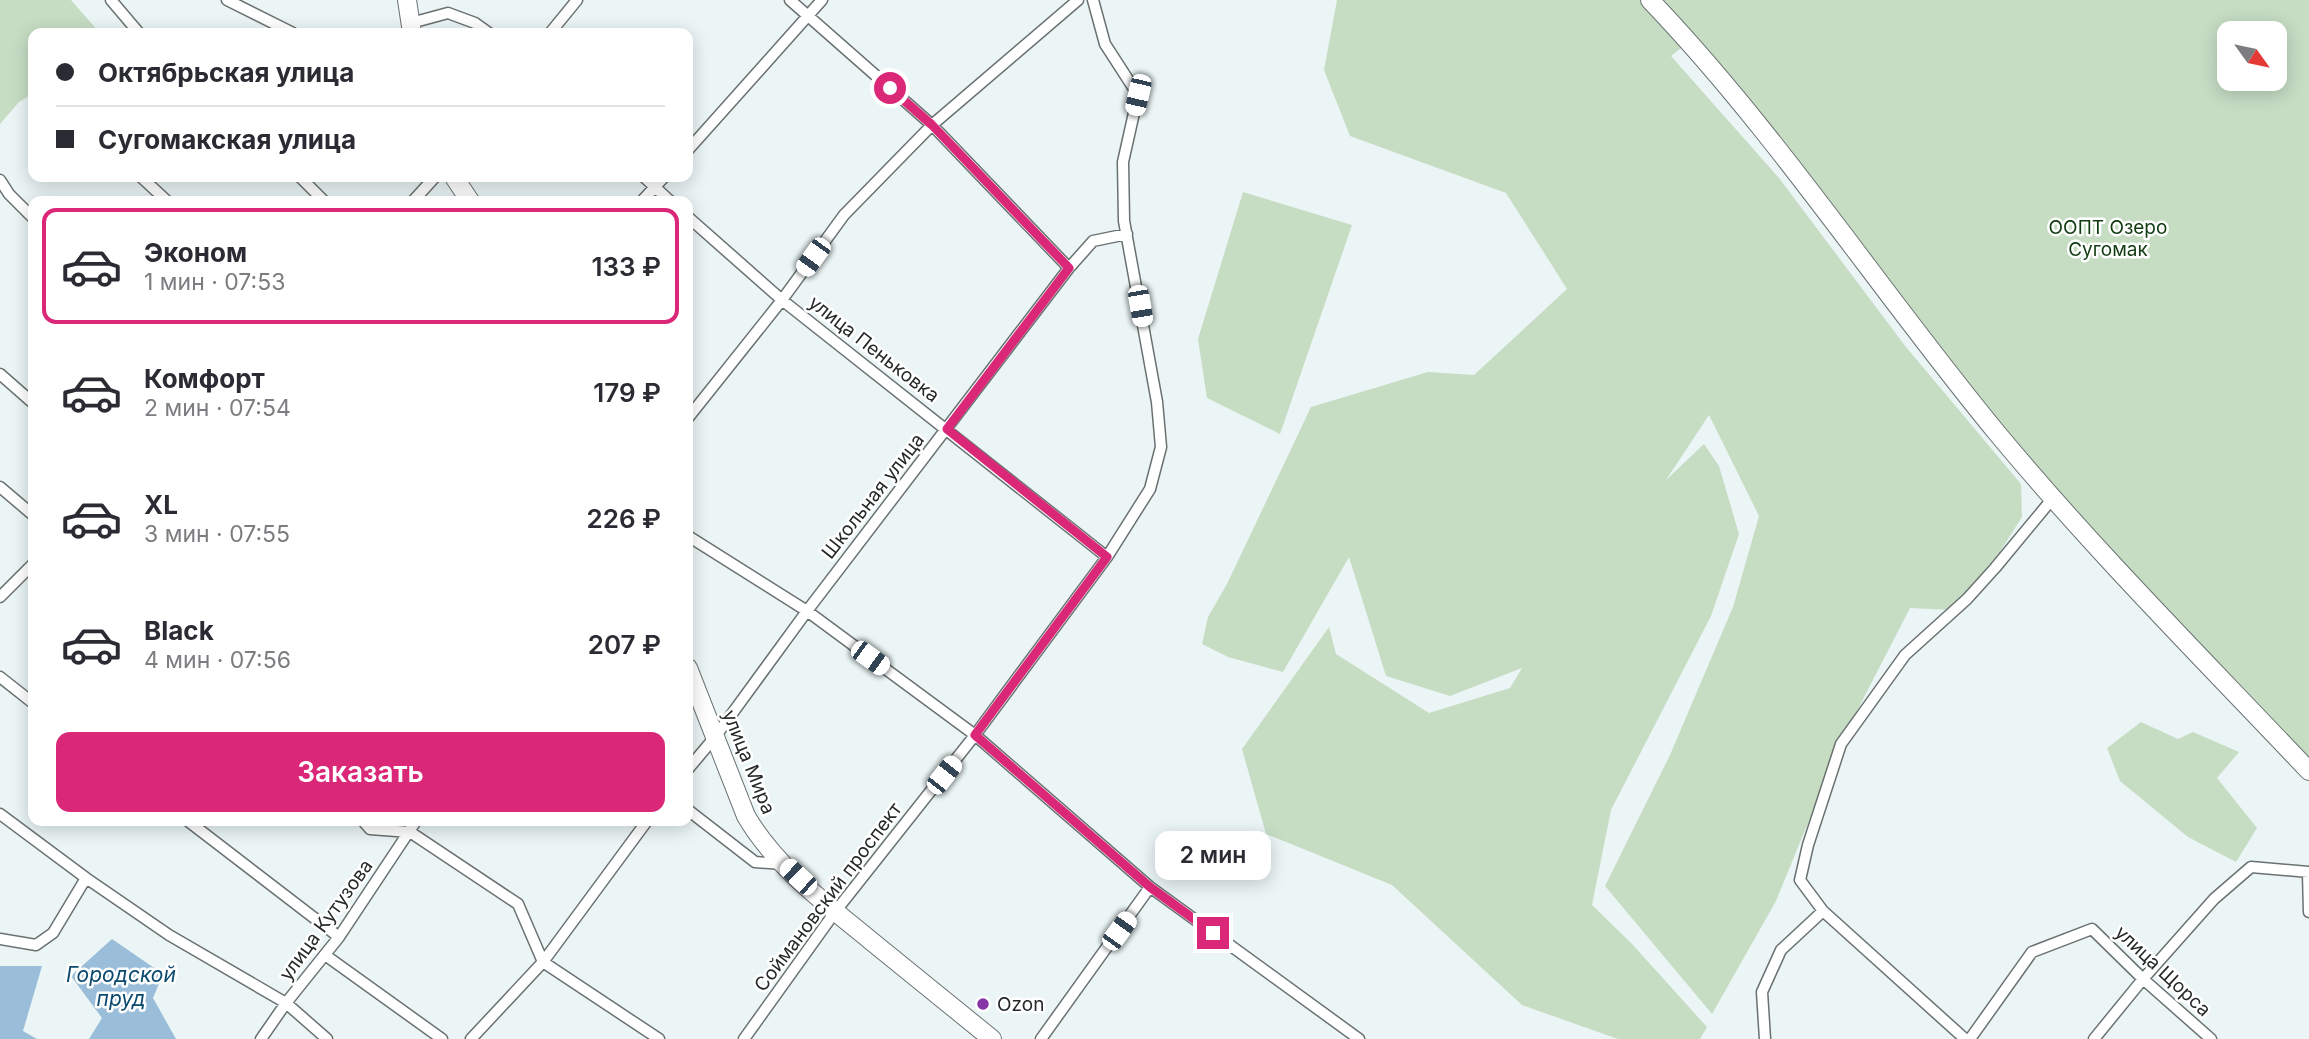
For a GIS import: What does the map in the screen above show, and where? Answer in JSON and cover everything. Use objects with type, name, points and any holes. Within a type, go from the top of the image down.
[{"type":"main road","points":[[407,0],[411,28]]},
{"type":"main road","points":[[1650,0],[1699,51],[1778,149],[1923,340],[2053,498],[2309,771]]},
{"type":"main road","name":"улица Мира","points":[[693,681],[746,816],[757,836],[835,912],[992,1039]]},
{"type":"street","points":[[111,0],[135,28]]},
{"type":"street","points":[[227,0],[283,28]]},
{"type":"street","points":[[555,28],[577,0]]},
{"type":"street","points":[[790,0],[932,125],[1069,268]]},
{"type":"street","points":[[693,144],[822,0]]},
{"type":"street","points":[[693,412],[782,300],[844,215],[932,125],[1078,0]]},
{"type":"street","name":"Соймановский проспект","points":[[744,1039],[835,912],[975,735],[1107,557],[1150,489],[1161,447],[1157,402],[1127,234],[1123,162],[1138,95],[1105,44],[1093,0]]},
{"type":"street","points":[[411,28],[448,13],[482,28]]},
{"type":"street","points":[[127,28],[131,23]]},
{"type":"street","points":[[0,180],[9,194],[28,213]]},
{"type":"street","points":[[146,182],[162,196]]},
{"type":"street","points":[[305,182],[319,196]]},
{"type":"street","points":[[418,196],[430,182]]},
{"type":"street","points":[[648,182],[664,196]]},
{"type":"street","points":[[647,196],[659,182]]},
{"type":"street","name":"улица Пеньковка","points":[[693,221],[782,300],[1107,557]]},
{"type":"street","name":"Школьная улица","points":[[693,763],[1069,268],[1093,241],[1127,234]]},
{"type":"street","points":[[0,374],[28,399]]},
{"type":"street","points":[[0,487],[28,511]]},
{"type":"street","points":[[1968,1039],[1823,911],[1800,880],[1808,845],[1841,744],[1905,655],[1977,589],[2053,498]]},
{"type":"street","points":[[693,539],[807,611],[975,735],[1150,887],[1359,1039]]},
{"type":"street","points":[[0,597],[28,569]]},
{"type":"street","points":[[0,677],[28,698]]},
{"type":"street","points":[[0,814],[169,935],[286,1003],[327,1039]]},
{"type":"street","points":[[693,814],[755,862],[784,864]]},
{"type":"street","points":[[195,826],[339,937]]},
{"type":"street","points":[[367,826],[370,829],[410,832],[518,904],[543,962],[659,1039]]},
{"type":"street","name":"улица Кутузова","points":[[261,1039],[339,937],[413,826]]},
{"type":"street","points":[[471,1039],[543,962],[643,826]]},
{"type":"street","points":[[2094,1039],[2214,899],[2251,867],[2308,873],[2309,912]]},
{"type":"street","points":[[0,939],[36,946],[52,933],[86,878]]},
{"type":"street","points":[[1041,1039],[1150,887]]},
{"type":"street","points":[[1765,1039],[1762,992],[1781,950],[1823,911]]},
{"type":"street","name":"улица Щорса","points":[[1968,1039],[2032,952],[2092,929],[2211,1039]]},
{"type":"street","points":[[325,955],[442,1039]]},
{"type":"green space","points":[[0,0],[71,0],[96,28],[28,28],[28,97],[19,102],[0,124]]},
{"type":"green space","name":"ООПТ Озеро Сугомак","points":[[1337,0],[2309,0],[2309,759],[2183,630],[2057,493],[1926,333],[1781,137],[1695,37],[1671,56],[1779,178],[1906,347],[2021,484],[2022,517],[2001,550],[1952,610],[1910,608],[1842,740],[1776,901],[1712,1014],[1605,886],[1670,755],[1733,607],[1759,516],[1709,415],[1666,480],[1704,444],[1719,466],[1739,534],[1711,616],[1611,810],[1592,905],[1632,944],[1707,1027],[1700,1039],[1618,1039],[1522,1005],[1392,885],[1266,834],[1242,749],[1329,627],[1336,654],[1429,713],[1510,688],[1522,668],[1450,696],[1386,676],[1349,557],[1283,672],[1228,657],[1202,644],[1208,617],[1227,584],[1311,407],[1428,372],[1474,375],[1567,289],[1506,193],[1350,136],[1324,70]]},
{"type":"green space","points":[[1243,192],[1352,225],[1280,434],[1207,398],[1198,339]]},
{"type":"green space","points":[[2141,722],[2178,739],[2193,732],[2239,752],[2217,778],[2257,828],[2236,862],[2188,837],[2120,781],[2107,748]]},
{"type":"water","name":"Городской пруд","points":[[112,939],[163,974],[153,998],[176,1039],[89,1039],[102,1018],[71,976]]},
{"type":"water","name":"Городской пруд","points":[[0,966],[42,966],[23,1031],[37,1039],[0,1039]]},
{"type":"place","name":"Ozon","points":[[983,1004]]},
{"type":"route","points":[[890,88],[932,125],[1069,268],[947,429],[1107,557],[975,735],[1150,887],[1213,933]]}]
